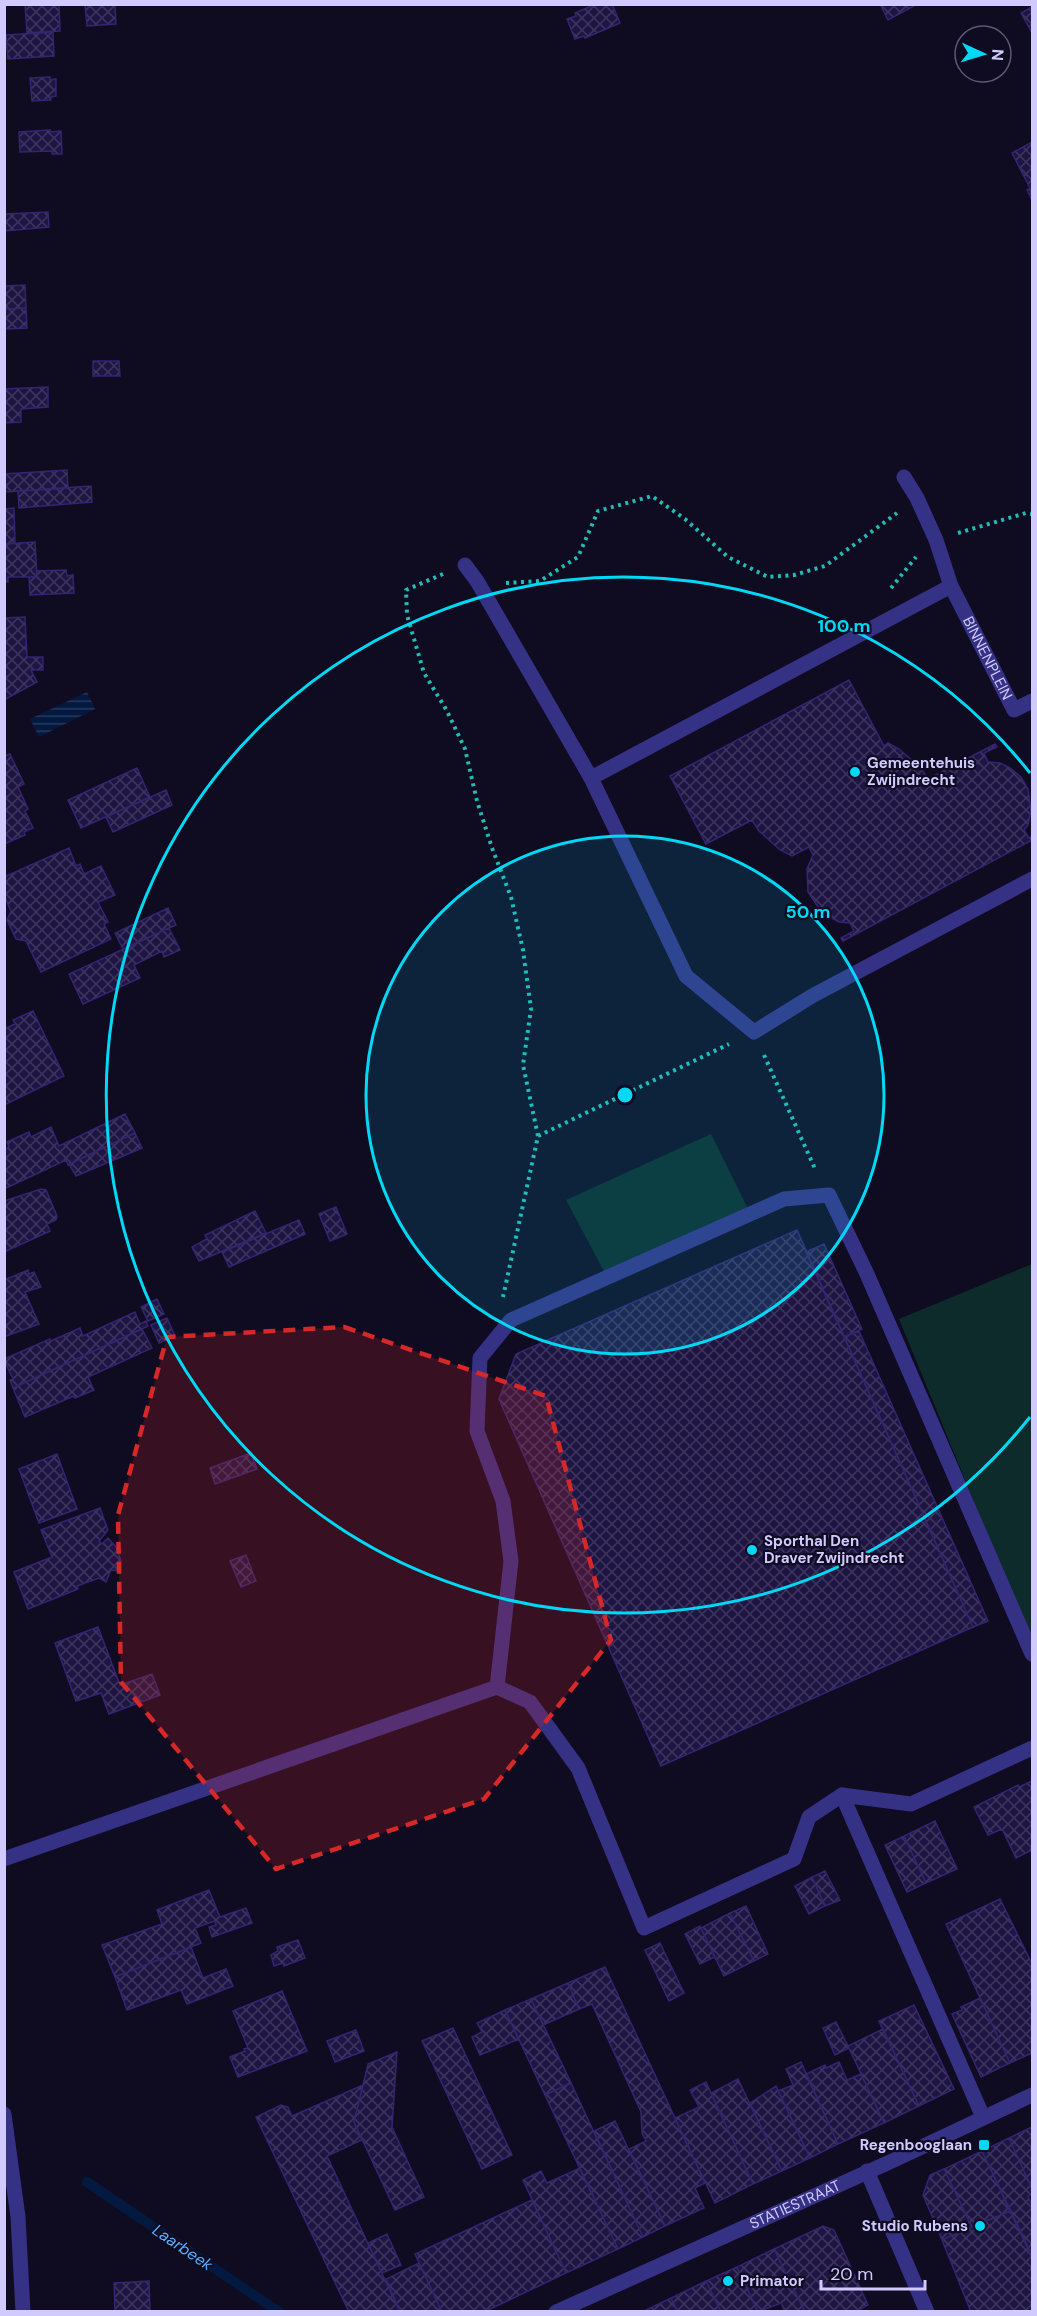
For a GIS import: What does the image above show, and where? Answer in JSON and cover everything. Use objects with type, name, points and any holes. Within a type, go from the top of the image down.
[{"type":"street","points":[[591,778],[951,586],[936,540],[917,498],[904,477]]},
{"type":"street","points":[[465,565],[477,581],[591,778],[686,976],[754,1032],[812,996],[1032,879]]},
{"type":"street","name":"BINNENPLEIN","points":[[951,586],[1014,710],[1032,701]]},
{"type":"street","points":[[497,1687],[511,1561],[503,1501],[477,1431],[480,1358],[511,1320],[784,1199],[829,1195],[867,1274],[1032,1653]]},
{"type":"street","points":[[4,1859],[497,1687],[530,1702],[578,1768],[644,1928],[794,1859],[809,1817],[842,1795],[911,1804],[1032,1748]]},
{"type":"street","points":[[842,1795],[983,2117]]},
{"type":"street","name":"STATIESTRAAT","points":[[556,2312],[1032,2095]]},
{"type":"street","points":[[4,2114],[18,2217],[23,2312]]},
{"type":"street","points":[[867,2171],[927,2312]]},
{"type":"path","points":[[890,589],[913,559],[936,540],[1026,513],[1032,514]]},
{"type":"path","points":[[511,1320],[502,1300],[538,1136],[754,1032],[796,1130],[829,1195]]},
{"type":"highlighted area","points":[[344,1327],[546,1396],[611,1640],[484,1799],[276,1869],[121,1682],[118,1515],[167,1337]]},
{"type":"green space","points":[[711,1134],[749,1211],[606,1275],[566,1200]]},
{"type":"green space","points":[[1032,1264],[1032,1631],[1028,1633],[899,1319]]},
{"type":"water","points":[[87,692],[95,709],[39,737],[30,719]]},
{"type":"building","points":[[25,4],[59,4],[60,31],[27,33]]},
{"type":"building","points":[[85,4],[115,4],[116,24],[87,26]]},
{"type":"building","points":[[596,4],[612,4],[620,23],[585,38],[584,36],[575,39],[567,19]]},
{"type":"building","points":[[880,4],[913,4],[914,6],[888,20]]},
{"type":"building","points":[[1032,7],[1032,30],[1031,31],[1021,13]]},
{"type":"building","points":[[53,32],[54,56],[8,59],[6,35]]},
{"type":"building","points":[[50,77],[50,80],[56,79],[56,96],[51,97],[51,100],[32,101],[30,78]]},
{"type":"building","points":[[50,130],[51,132],[61,131],[62,154],[52,154],[52,151],[20,152],[19,132]]},
{"type":"building","points":[[1032,142],[1031,198],[1027,190],[1030,188],[1012,153]]},
{"type":"building","points":[[48,212],[49,227],[4,231],[4,214]]},
{"type":"building","points":[[25,285],[26,308],[4,309],[4,286]]},
{"type":"building","points":[[26,308],[27,328],[4,329],[4,309]]},
{"type":"building","points":[[93,361],[119,361],[120,376],[93,376]]},
{"type":"building","points":[[48,387],[48,407],[21,409],[21,422],[4,423],[4,389]]},
{"type":"building","points":[[67,470],[68,488],[5,492],[4,474]]},
{"type":"building","points":[[91,486],[92,502],[19,508],[18,491]]},
{"type":"building","points":[[14,508],[15,543],[4,544],[4,509]]},
{"type":"building","points":[[35,542],[37,577],[8,577],[8,582],[4,582],[4,544]]},
{"type":"building","points":[[66,570],[67,576],[73,575],[74,593],[30,595],[29,577],[37,577],[37,571]]},
{"type":"building","points":[[25,617],[27,657],[43,657],[43,670],[31,670],[37,682],[4,700],[4,618]]},
{"type":"building","points":[[849,680],[884,746],[888,743],[899,749],[921,768],[928,779],[995,744],[997,747],[984,753],[988,762],[1000,763],[1010,768],[1021,777],[1028,789],[1031,811],[1028,825],[1024,830],[1029,838],[1032,836],[1032,840],[843,941],[841,938],[854,931],[850,923],[839,922],[822,913],[808,892],[807,869],[813,855],[809,847],[792,856],[780,850],[759,831],[752,820],[706,844],[670,776]]},
{"type":"building","points":[[10,754],[24,784],[18,787],[28,809],[25,811],[33,828],[24,832],[25,835],[4,844],[4,756]]},
{"type":"building","points":[[137,768],[150,797],[81,828],[68,800]]},
{"type":"building","points":[[166,790],[172,805],[113,832],[106,817]]},
{"type":"building","points":[[69,848],[76,866],[80,864],[84,874],[101,866],[115,895],[98,902],[108,922],[104,924],[111,939],[41,972],[26,941],[16,939],[7,920],[11,911],[4,895],[4,877]]},
{"type":"building","points":[[168,908],[176,925],[123,949],[115,933]]},
{"type":"building","points":[[169,928],[180,950],[164,957],[162,951],[134,965],[140,978],[83,1004],[69,974]]},
{"type":"building","points":[[33,1011],[64,1076],[4,1105],[4,1029],[15,1024],[13,1020]]},
{"type":"building","points":[[125,1114],[135,1133],[68,1165],[66,1160],[4,1189],[4,1150],[9,1147],[7,1142],[29,1132],[31,1137],[51,1127],[59,1146]]},
{"type":"building","points":[[135,1133],[142,1148],[76,1176],[69,1164]]},
{"type":"building","points":[[41,1189],[46,1190],[57,1216],[56,1220],[47,1224],[50,1231],[4,1252],[4,1201]]},
{"type":"building","points":[[336,1207],[347,1234],[330,1241],[319,1214]]},
{"type":"building","points":[[255,1211],[266,1233],[199,1261],[192,1247],[207,1239],[205,1235]]},
{"type":"building","points":[[299,1220],[305,1234],[229,1267],[222,1252]]},
{"type":"building","name":"Sporthal Den Draver Zwijndrecht","points":[[797,1230],[973,1627],[661,1766],[499,1399],[516,1354]]},
{"type":"building","points":[[824,1244],[862,1329],[844,1337],[806,1252]]},
{"type":"building","points":[[28,1270],[29,1274],[34,1272],[41,1287],[25,1292],[39,1324],[4,1337],[4,1280]]},
{"type":"building","points":[[157,1299],[164,1314],[148,1321],[141,1307]]},
{"type":"building","points":[[135,1312],[140,1324],[146,1321],[148,1326],[13,1388],[10,1380],[13,1379],[6,1364],[4,1365],[4,1359],[80,1328],[83,1336]]},
{"type":"building","points":[[167,1318],[175,1336],[159,1343],[151,1325]]},
{"type":"building","points":[[142,1329],[152,1348],[88,1377],[94,1390],[25,1417],[13,1388]]},
{"type":"building","points":[[859,1331],[988,1621],[973,1627],[844,1337]]},
{"type":"building","points":[[251,1453],[257,1469],[215,1484],[210,1468]]},
{"type":"building","points":[[57,1454],[77,1509],[39,1523],[19,1469]]},
{"type":"building","points":[[100,1508],[108,1530],[99,1541],[102,1544],[108,1538],[116,1547],[121,1561],[121,1571],[111,1570],[106,1582],[99,1578],[28,1609],[14,1572],[52,1557],[41,1530]]},
{"type":"building","points":[[246,1555],[256,1581],[241,1587],[230,1561]]},
{"type":"building","points":[[98,1627],[120,1685],[152,1674],[160,1695],[109,1714],[101,1693],[76,1701],[55,1643]]},
{"type":"building","points":[[1032,1781],[1032,1850],[1016,1858],[1002,1829],[988,1835],[974,1807],[1018,1785],[1019,1787]]},
{"type":"building","points":[[935,1821],[957,1869],[926,1883],[904,1836]]},
{"type":"building","points":[[904,1836],[926,1883],[907,1892],[885,1845]]},
{"type":"building","points":[[825,1871],[840,1900],[825,1906],[812,1877]]},
{"type":"building","points":[[812,1877],[825,1906],[809,1914],[795,1886]]},
{"type":"building","points":[[209,1890],[220,1917],[246,1908],[252,1923],[212,1937],[209,1927],[216,1925],[215,1921],[195,1928],[201,1943],[115,1977],[102,1945],[162,1924],[157,1910]]},
{"type":"building","points":[[1000,1899],[1032,1964],[1032,2053],[1010,2063],[946,1924]]},
{"type":"building","points":[[746,1906],[768,1954],[754,1961],[730,1913]]},
{"type":"building","points":[[730,1913],[754,1961],[724,1976],[701,1928]]},
{"type":"building","points":[[700,1926],[715,1957],[700,1964],[685,1934]]},
{"type":"building","points":[[298,1940],[305,1958],[284,1966],[283,1963],[274,1966],[271,1955],[278,1951],[277,1947]]},
{"type":"building","points":[[660,1943],[684,1993],[669,2001],[645,1950]]},
{"type":"building","points":[[191,1947],[203,1978],[226,1969],[233,1986],[187,2004],[181,1990],[127,2010],[115,1977]]},
{"type":"building","points":[[605,1967],[705,2183],[695,2188],[704,2208],[665,2226],[629,2149],[646,2141],[642,2133],[641,2112],[592,2004],[579,2009],[568,1983]]},
{"type":"building","points":[[568,1983],[579,2009],[543,2025],[531,1999]]},
{"type":"building","points":[[282,1991],[307,2051],[238,2077],[230,2057],[248,2048],[233,2011]]},
{"type":"building","points":[[980,1998],[1010,2063],[981,2077],[952,2014]]},
{"type":"building","points":[[531,1999],[571,2083],[545,2095],[505,2010]]},
{"type":"building","points":[[914,2005],[954,2089],[919,2106],[879,2021]]},
{"type":"building","points":[[505,2010],[519,2039],[480,2055],[472,2037],[482,2032],[477,2023]]},
{"type":"building","points":[[836,2022],[849,2048],[835,2055],[823,2028]]},
{"type":"building","points":[[453,2028],[512,2155],[482,2169],[422,2041]]},
{"type":"building","points":[[883,2029],[919,2106],[884,2123],[848,2046]]},
{"type":"building","points":[[356,2030],[364,2051],[335,2062],[327,2041]]},
{"type":"building","points":[[397,2052],[392,2127],[424,2197],[395,2210],[354,2122],[368,2064]]},
{"type":"building","points":[[801,2062],[838,2144],[810,2158],[778,2091],[793,2085],[786,2069]]},
{"type":"building","points":[[839,2062],[847,2080],[861,2074],[884,2123],[838,2144],[806,2074],[825,2065],[826,2068]]},
{"type":"building","points":[[738,2079],[782,2171],[753,2184],[711,2093]]},
{"type":"building","points":[[706,2082],[753,2184],[715,2203],[675,2118],[699,2107],[690,2090]]},
{"type":"building","points":[[571,2083],[643,2237],[618,2249],[545,2095]]},
{"type":"building","points":[[363,2085],[354,2122],[362,2140],[327,2156],[400,2312],[349,2312],[256,2117],[281,2105],[288,2107],[292,2116]]},
{"type":"building","points":[[776,2086],[810,2158],[782,2171],[750,2103]]},
{"type":"building","points":[[615,2121],[665,2226],[643,2237],[594,2131]]},
{"type":"building","points":[[1032,2127],[1032,2189],[1009,2138]]},
{"type":"building","points":[[1009,2138],[1032,2189],[1032,2194],[1028,2196],[1032,2206],[1032,2250],[1030,2251],[982,2151]]},
{"type":"building","points":[[982,2151],[1010,2211],[972,2227],[944,2169]]},
{"type":"building","points":[[580,2168],[618,2249],[566,2273],[523,2180],[541,2171],[547,2183]]},
{"type":"building","points":[[944,2169],[972,2227],[942,2240],[923,2195],[930,2175]]},
{"type":"building","points":[[532,2200],[566,2273],[484,2312],[442,2312],[415,2254]]},
{"type":"building","points":[[1010,2211],[1032,2257],[1032,2312],[971,2312],[942,2240]]},
{"type":"building","points":[[823,2226],[834,2230],[868,2305],[855,2312],[805,2312],[774,2249]]},
{"type":"building","points":[[387,2234],[401,2265],[382,2273],[368,2243]]},
{"type":"building","points":[[774,2249],[805,2312],[785,2312],[781,2303],[758,2312],[737,2267]]},
{"type":"building","points":[[419,2263],[442,2312],[400,2312],[386,2279]]},
{"type":"building","points":[[737,2267],[758,2312],[721,2312],[706,2281]]},
{"type":"building","points":[[149,2281],[149,2312],[115,2312],[114,2283]]},
{"type":"building","points":[[706,2281],[721,2312],[678,2312],[671,2298]]},
{"type":"building","points":[[671,2298],[678,2312],[642,2312]]},
{"type":"waterway","name":"Laarbeek","points":[[87,2182],[279,2312]]},
{"type":"place","name":"Gemeentehuis Zwijndrecht","points":[[855,772]]},
{"type":"place","name":"Sporthal Den Draver Zwijndrecht","points":[[752,1550]]},
{"type":"place","name":"Regenbooglaan","points":[[984,2145]]},
{"type":"place","name":"Studio Rubens","points":[[980,2226]]},
{"type":"place","name":"Primator","points":[[728,2281]]}]
